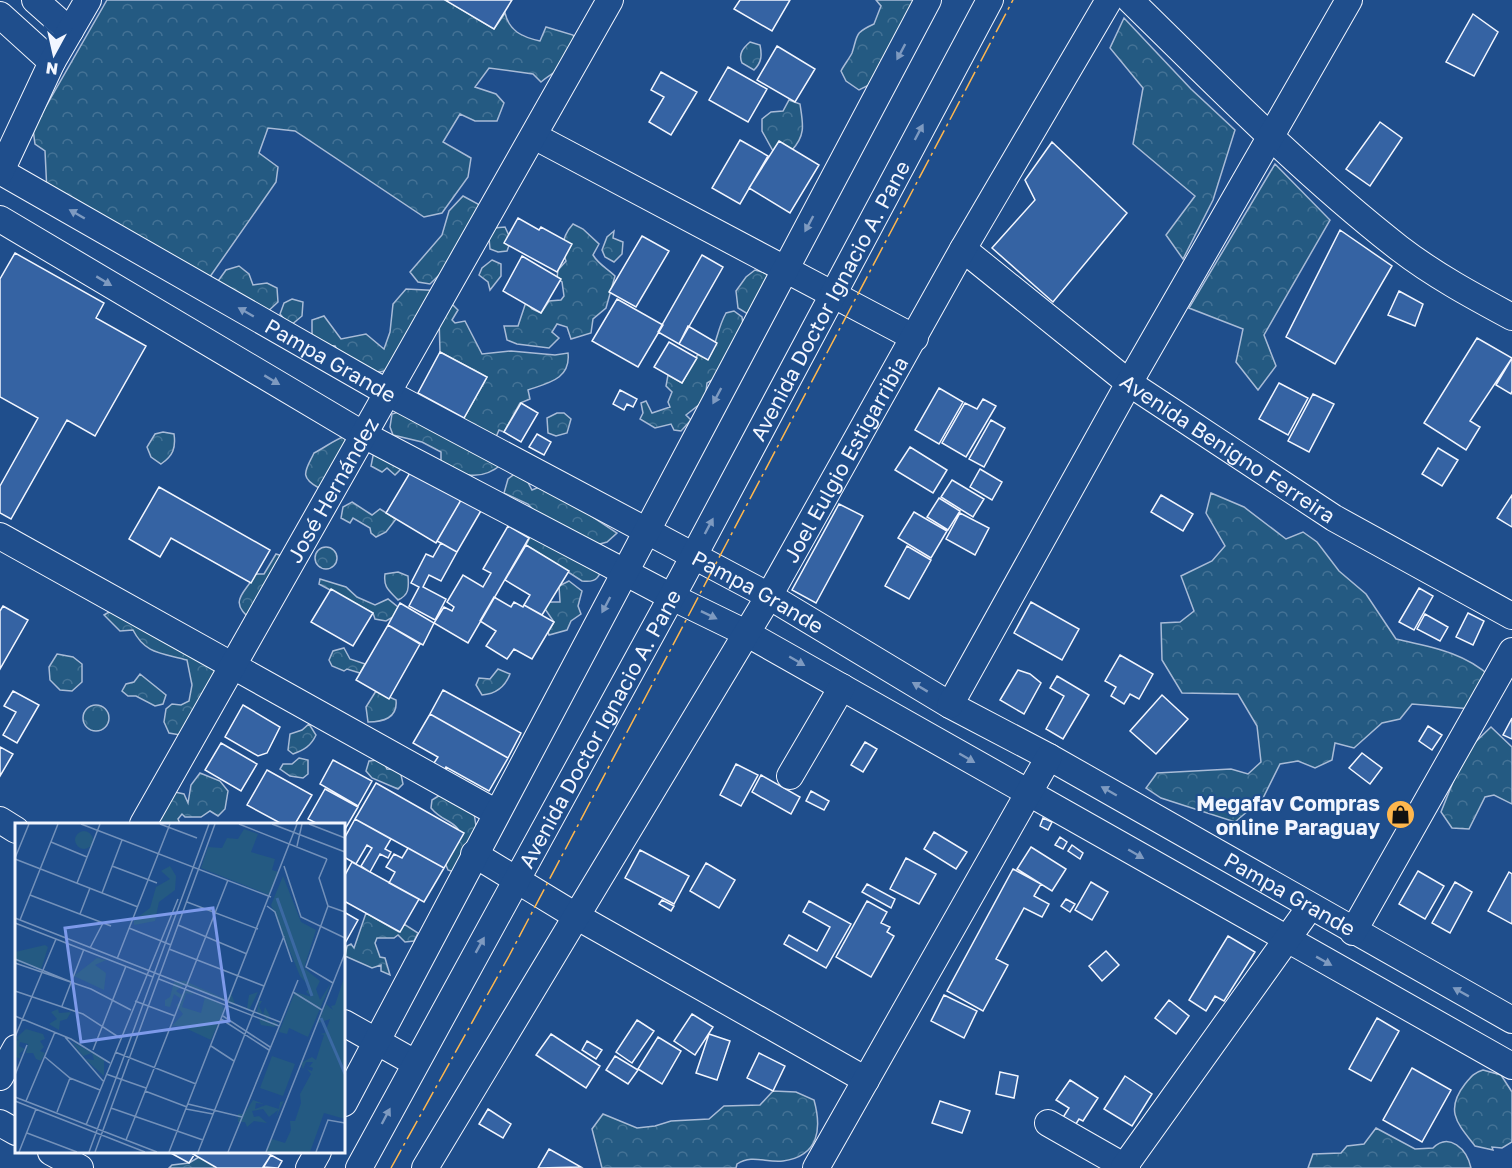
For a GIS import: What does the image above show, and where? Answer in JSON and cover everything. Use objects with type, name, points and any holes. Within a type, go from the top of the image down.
[{"type":"street","points":[[35,0],[70,32]]},
{"type":"street","points":[[0,171],[52,62],[88,0]]},
{"type":"street","name":"José Hernández","points":[[144,823],[610,0]]},
{"type":"street","points":[[345,1101],[495,812],[928,0]]},
{"type":"street","name":"Avenida Doctor Ignacio A. Pane","points":[[359,1168],[672,597],[990,0]]},
{"type":"street","name":"Joel Eulgio Estigarribia","points":[[425,1168],[769,596],[963,249],[1109,0]]},
{"type":"street","points":[[1130,0],[1270,137],[1399,248],[1453,284],[1512,317]]},
{"type":"street","points":[[950,705],[1129,383],[1349,0]]},
{"type":"street","points":[[0,15],[52,62]]},
{"type":"street","points":[[534,136],[915,338]]},
{"type":"street","name":"Pampa Grande","points":[[0,171],[388,393],[645,532],[769,596],[950,705],[1049,757],[1353,932],[1512,1020]]},
{"type":"street","name":"Pampa Grande","points":[[0,219],[364,435],[672,597],[746,633],[1512,1066]]},
{"type":"street","name":"Avenida Benigno Ferreira","points":[[963,249],[1129,383],[1334,518],[1512,616]]},
{"type":"street","points":[[0,536],[495,812]]},
{"type":"street","points":[[1353,932],[1512,651]]},
{"type":"street","points":[[790,776],[842,687]]},
{"type":"street","points":[[816,1168],[1049,757]]},
{"type":"street","points":[[0,820],[15,829]]},
{"type":"street","points":[[474,854],[576,916],[866,1080]]},
{"type":"street","points":[[1048,1123],[1126,1167],[1310,907]]},
{"type":"street","points":[[345,1024],[415,1064]]},
{"type":"street","points":[[0,1077],[15,1050]]},
{"type":"street","points":[[0,1123],[15,1131]]},
{"type":"street","points":[[53,1153],[80,1168]]},
{"type":"street","points":[[309,1168],[317,1153]]},
{"type":"green space","points":[[107,0],[446,0],[494,29],[505,13],[513,29],[540,41],[546,27],[573,35],[580,52],[541,82],[533,74],[489,68],[475,87],[496,94],[504,103],[497,121],[475,121],[460,114],[443,142],[471,158],[468,177],[442,213],[424,217],[295,131],[268,128],[259,153],[278,167],[276,182],[207,281],[47,192],[45,151],[35,144],[33,129]]},
{"type":"green space","points":[[876,0],[917,0],[873,83],[859,90],[846,81],[841,71],[852,53],[858,35],[874,24],[881,6]]},
{"type":"green space","points":[[1124,18],[1191,89],[1235,130],[1213,200],[1183,259],[1166,235],[1195,196],[1133,144],[1143,88],[1110,48]]},
{"type":"green space","points":[[750,42],[760,45],[761,49],[760,61],[754,70],[741,60],[742,51]]},
{"type":"green space","points":[[789,100],[800,104],[802,123],[800,139],[792,150],[773,151],[762,131],[762,119],[771,112],[783,111]]},
{"type":"green space","points":[[1275,164],[1330,220],[1264,335],[1276,366],[1258,390],[1236,362],[1243,329],[1189,308]]},
{"type":"green space","points":[[463,196],[478,204],[492,223],[430,284],[418,282],[410,272],[442,235],[449,211]]},
{"type":"green space","points":[[573,224],[583,229],[599,244],[593,255],[615,276],[606,308],[593,319],[591,333],[571,339],[567,327],[557,324],[552,332],[559,338],[549,348],[517,344],[507,340],[504,326],[518,326],[526,302],[532,309],[541,313],[549,301],[561,300],[564,296],[562,282],[557,278],[558,270],[566,261],[563,246],[567,232]]},
{"type":"green space","points":[[505,227],[511,240],[507,251],[498,252],[490,249],[489,238],[494,228]]},
{"type":"green space","points":[[614,231],[613,238],[623,242],[622,254],[614,262],[605,257],[602,250],[607,237]]},
{"type":"green space","points":[[492,260],[501,264],[501,276],[490,290],[488,282],[479,275],[482,268]]},
{"type":"green space","points":[[239,266],[249,274],[253,285],[267,283],[277,288],[278,302],[266,313],[218,281],[226,270]]},
{"type":"green space","points":[[755,270],[769,274],[751,316],[738,308],[736,291],[746,277]]},
{"type":"green space","points":[[406,289],[446,291],[450,302],[458,310],[452,320],[455,323],[465,321],[482,354],[511,351],[555,355],[568,353],[566,369],[557,379],[528,390],[530,399],[520,403],[504,432],[499,430],[496,437],[456,424],[456,414],[464,418],[487,377],[440,352],[439,317],[399,367],[380,372],[350,372],[335,346],[320,345],[312,336],[312,320],[324,316],[341,339],[366,334],[384,349],[390,332],[393,304]]},
{"type":"green space","points":[[292,299],[303,302],[302,316],[290,326],[280,314],[284,303]]},
{"type":"green space","points":[[734,311],[742,317],[743,325],[717,377],[707,383],[705,400],[686,415],[691,420],[681,431],[674,430],[671,424],[655,428],[640,419],[643,413],[641,403],[646,401],[652,413],[670,407],[668,402],[672,392],[666,386],[668,375],[682,383],[698,354],[708,359],[726,313]]},
{"type":"green space","points":[[408,409],[502,464],[487,473],[463,474],[441,461],[441,452],[422,442],[393,435],[390,427],[392,414]]},
{"type":"green space","points":[[557,413],[564,413],[571,419],[567,433],[556,436],[548,433],[547,418]]},
{"type":"green space","points":[[163,432],[174,434],[174,443],[171,455],[161,464],[151,457],[147,447],[155,434]]},
{"type":"green space","points":[[348,435],[352,442],[319,488],[312,484],[306,477],[306,473],[314,453]]},
{"type":"green space","points":[[378,452],[402,468],[395,475],[387,468],[382,472],[371,466],[373,456]]},
{"type":"green space","points":[[521,469],[532,490],[549,483],[555,492],[617,533],[607,542],[589,547],[548,526],[528,504],[504,493],[508,479]]},
{"type":"green space","points":[[1211,493],[1244,507],[1286,539],[1303,532],[1317,542],[1339,571],[1366,594],[1396,639],[1458,656],[1491,677],[1472,709],[1412,704],[1400,719],[1382,723],[1354,748],[1335,743],[1332,760],[1315,768],[1298,761],[1280,764],[1263,798],[1235,822],[1161,798],[1146,788],[1157,773],[1231,769],[1248,774],[1261,762],[1257,726],[1238,694],[1182,693],[1162,660],[1161,623],[1180,622],[1194,611],[1181,576],[1212,561],[1225,546],[1206,513]]},
{"type":"green space","points":[[352,502],[372,515],[380,509],[396,519],[386,532],[376,537],[371,533],[370,528],[353,518],[350,523],[341,518],[343,507]]},
{"type":"green space","points":[[529,531],[600,573],[599,576],[593,580],[582,581],[526,545],[530,537]]},
{"type":"green space","points":[[322,547],[330,547],[337,554],[337,562],[330,569],[322,569],[315,562],[315,554]]},
{"type":"green space","points":[[276,554],[286,557],[253,621],[240,607],[240,597],[255,574],[264,574]]},
{"type":"green space","points":[[398,572],[408,576],[408,591],[398,600],[385,583],[385,574]]},
{"type":"green space","points":[[320,579],[346,587],[357,597],[375,605],[388,599],[398,607],[393,617],[386,621],[375,619],[373,613],[319,584]]},
{"type":"green space","points":[[569,581],[582,591],[578,606],[581,614],[571,621],[567,630],[549,635],[548,632],[554,622],[545,609],[549,602],[560,602],[559,586]]},
{"type":"green space","points":[[114,609],[217,666],[220,683],[180,735],[169,733],[164,722],[166,709],[172,704],[181,705],[189,701],[192,685],[187,660],[162,654],[149,648],[143,644],[133,630],[120,631],[104,615]]},
{"type":"green space","points":[[344,648],[350,659],[365,664],[360,673],[347,669],[344,671],[332,666],[329,660],[333,651]]},
{"type":"green space","points":[[57,654],[73,657],[82,664],[82,682],[72,691],[60,690],[50,680],[49,667]]},
{"type":"green space","points":[[498,669],[510,674],[508,679],[499,689],[482,695],[476,685],[479,678],[490,679]]},
{"type":"green space","points":[[140,674],[166,695],[163,704],[155,706],[136,696],[128,696],[122,691],[126,684],[134,682]]},
{"type":"green space","points":[[376,691],[396,700],[395,711],[388,718],[368,722],[366,707]]},
{"type":"green space","points":[[96,705],[105,709],[109,718],[105,727],[96,731],[87,727],[83,718],[87,709]]},
{"type":"green space","points":[[309,724],[316,735],[314,739],[307,747],[293,754],[288,750],[290,734],[302,730]]},
{"type":"green space","points":[[1491,727],[1512,747],[1512,804],[1494,795],[1485,797],[1469,829],[1452,828],[1441,812],[1465,752]]},
{"type":"green space","points":[[299,758],[308,760],[308,774],[303,778],[290,776],[280,769],[283,764],[292,764]]},
{"type":"green space","points":[[378,760],[384,763],[387,769],[400,770],[403,784],[398,789],[372,778],[366,771],[369,761]]},
{"type":"green space","points":[[200,773],[220,781],[228,791],[225,809],[218,816],[210,811],[201,817],[185,817],[182,814],[178,819],[180,823],[150,823],[175,792],[184,794],[188,803],[191,785]]},
{"type":"green space","points":[[445,792],[474,813],[477,833],[454,872],[448,870],[445,863],[458,829],[431,808],[432,800]]},
{"type":"green space","points":[[366,913],[399,932],[404,924],[418,933],[414,941],[405,942],[398,935],[394,938],[377,938],[375,943],[380,957],[385,958],[390,975],[381,971],[381,965],[372,968],[345,956],[347,946],[351,944],[354,948]]},
{"type":"green space","points":[[1483,1070],[1501,1075],[1512,1092],[1512,1142],[1502,1148],[1492,1147],[1493,1150],[1475,1146],[1463,1131],[1454,1110],[1455,1102],[1465,1084],[1474,1074]]},
{"type":"green space","points":[[773,1091],[796,1092],[814,1100],[818,1121],[815,1140],[811,1147],[795,1158],[783,1161],[748,1160],[737,1164],[736,1168],[602,1168],[592,1129],[603,1114],[637,1128],[671,1121],[709,1119],[724,1106],[760,1105]]},
{"type":"green space","points":[[1376,1128],[1415,1149],[1433,1148],[1439,1143],[1451,1142],[1466,1155],[1471,1168],[1308,1168],[1313,1154],[1341,1153],[1347,1146],[1364,1144]]},
{"type":"green space","points":[[204,1154],[222,1168],[169,1168],[172,1165],[189,1163]]},
{"type":"building","points":[[445,0],[512,0],[494,29]]},
{"type":"building","points":[[740,0],[790,0],[772,31],[734,9]]},
{"type":"building","points":[[1473,14],[1498,32],[1474,76],[1446,62]]},
{"type":"building","points":[[777,46],[815,69],[795,102],[757,80]]},
{"type":"building","points":[[728,67],[767,89],[748,122],[709,100]]},
{"type":"building","points":[[661,72],[697,92],[671,135],[649,122],[664,97],[651,90]]},
{"type":"building","points":[[1380,122],[1402,138],[1370,186],[1346,169]]},
{"type":"building","points":[[740,140],[768,156],[740,204],[712,188]]},
{"type":"building","points":[[779,141],[819,165],[790,213],[749,188]]},
{"type":"building","points":[[1052,142],[1127,213],[1053,302],[992,248],[1035,200],[1025,180]]},
{"type":"building","points":[[518,218],[539,230],[541,227],[572,244],[557,272],[504,243]]},
{"type":"building","points":[[1340,230],[1392,266],[1335,364],[1286,337]]},
{"type":"building","points":[[642,236],[669,251],[636,307],[609,292]]},
{"type":"building","points":[[15,253],[104,303],[96,318],[146,346],[95,436],[67,420],[11,519],[0,513],[0,486],[38,418],[0,397],[0,279]]},
{"type":"building","points":[[702,255],[723,267],[679,344],[658,332]]},
{"type":"building","points":[[522,256],[561,279],[541,313],[503,291]]},
{"type":"building","points":[[1399,291],[1423,304],[1415,326],[1388,315]]},
{"type":"building","points":[[617,299],[663,325],[638,367],[592,341]]},
{"type":"building","points":[[688,326],[717,343],[708,360],[679,344]]},
{"type":"building","points":[[1477,338],[1512,358],[1470,421],[1480,427],[1466,450],[1424,423]]},
{"type":"building","points":[[669,342],[697,358],[682,383],[654,367]]},
{"type":"building","points":[[440,352],[487,377],[464,418],[418,393]]},
{"type":"building","points":[[1512,358],[1512,391],[1511,394],[1496,385]]},
{"type":"building","points":[[1279,383],[1308,398],[1288,435],[1259,419]]},
{"type":"building","points":[[939,388],[963,402],[939,444],[915,430]]},
{"type":"building","points":[[620,390],[637,399],[633,407],[627,404],[624,410],[613,404]]},
{"type":"building","points":[[1313,394],[1334,404],[1309,452],[1288,441]]},
{"type":"building","points":[[983,399],[996,406],[966,457],[942,443],[965,403],[977,409]]},
{"type":"building","points":[[521,403],[538,413],[521,442],[504,432]]},
{"type":"building","points":[[991,420],[1005,428],[984,467],[969,459]]},
{"type":"building","points":[[537,434],[551,442],[544,455],[529,447]]},
{"type":"building","points":[[910,447],[947,470],[933,493],[895,470]]},
{"type":"building","points":[[1438,448],[1458,460],[1442,486],[1422,474]]},
{"type":"building","points":[[980,469],[1002,482],[992,500],[970,487]]},
{"type":"building","points":[[411,471],[461,500],[436,543],[386,513]]},
{"type":"building","points":[[952,480],[984,499],[973,517],[941,497]]},
{"type":"building","points":[[159,487],[270,550],[251,583],[171,538],[160,557],[129,539]]},
{"type":"building","points":[[1161,495],[1193,514],[1183,531],[1151,512]]},
{"type":"building","points":[[1512,495],[1512,527],[1497,518]]},
{"type":"building","points":[[939,498],[960,511],[948,530],[927,517]]},
{"type":"building","points":[[461,500],[482,509],[457,552],[437,541]]},
{"type":"building","points":[[839,504],[863,516],[816,603],[792,590]]},
{"type":"building","points":[[914,512],[947,531],[931,558],[898,538]]},
{"type":"building","points":[[960,513],[989,528],[975,555],[946,539]]},
{"type":"building","points":[[508,526],[529,538],[468,643],[434,623],[444,607],[452,611],[454,607],[447,602],[463,575],[483,587],[491,573],[483,569]]},
{"type":"building","points":[[441,543],[457,552],[441,581],[429,575],[423,587],[446,599],[435,620],[409,606],[419,587],[411,583],[426,554],[433,557]]},
{"type":"building","points":[[526,545],[569,571],[542,615],[524,605],[530,595],[505,580]]},
{"type":"building","points":[[907,546],[931,560],[909,599],[885,586]]},
{"type":"building","points":[[1419,588],[1433,596],[1414,630],[1399,622]]},
{"type":"building","points":[[331,589],[373,613],[353,646],[311,622]]},
{"type":"building","points":[[494,597],[511,607],[514,602],[523,607],[524,605],[554,622],[532,659],[514,649],[507,659],[486,646],[496,631],[480,621]]},
{"type":"building","points":[[1031,602],[1079,629],[1062,660],[1014,633]]},
{"type":"building","points":[[400,603],[434,623],[423,645],[388,625]]},
{"type":"building","points":[[3,606],[28,620],[0,669],[0,611]]},
{"type":"building","points":[[1468,613],[1484,621],[1473,645],[1456,637]]},
{"type":"building","points":[[1425,614],[1448,627],[1440,641],[1417,629]]},
{"type":"building","points":[[388,625],[420,644],[389,699],[356,680]]},
{"type":"building","points":[[1120,655],[1153,674],[1139,699],[1130,694],[1124,704],[1111,696],[1116,687],[1105,681]]},
{"type":"building","points":[[1018,670],[1030,674],[1041,683],[1024,714],[1000,700]]},
{"type":"building","points":[[1057,676],[1089,695],[1063,739],[1046,729],[1064,696],[1050,688]]},
{"type":"building","points":[[443,690],[521,733],[508,758],[430,714]]},
{"type":"building","points":[[13,691],[39,705],[17,743],[3,735],[16,712],[4,706]]},
{"type":"building","points":[[1162,695],[1188,719],[1156,754],[1130,731]]},
{"type":"building","points":[[243,705],[280,727],[267,753],[258,756],[225,737]]},
{"type":"building","points":[[430,714],[508,758],[489,791],[446,767],[443,772],[432,766],[438,757],[413,743]]},
{"type":"building","points":[[1512,718],[1512,739],[1503,735]]},
{"type":"building","points":[[1428,726],[1442,735],[1432,750],[1419,741]]},
{"type":"building","points":[[865,742],[877,749],[863,772],[851,765]]},
{"type":"building","points":[[221,743],[257,764],[241,791],[205,770]]},
{"type":"building","points":[[0,747],[13,754],[0,776]]},
{"type":"building","points":[[1362,753],[1382,768],[1370,784],[1349,768]]},
{"type":"building","points":[[333,760],[372,781],[358,806],[320,784]]},
{"type":"building","points":[[736,764],[758,775],[741,806],[720,795]]},
{"type":"building","points":[[267,770],[312,795],[296,823],[280,823],[247,805]]},
{"type":"building","points":[[761,775],[800,797],[791,814],[752,792]]},
{"type":"building","points":[[376,783],[464,833],[444,868],[355,819]]},
{"type":"building","points":[[325,789],[358,807],[345,829],[345,823],[316,823],[308,819]]},
{"type":"building","points":[[811,791],[829,801],[824,810],[806,801]]},
{"type":"building","points":[[1043,818],[1052,822],[1048,830],[1040,826]]},
{"type":"building","points":[[355,819],[391,839],[385,849],[391,852],[388,858],[380,854],[370,872],[361,866],[372,848],[367,845],[356,864],[345,858],[345,837]]},
{"type":"building","points":[[934,832],[967,852],[956,869],[924,849]]},
{"type":"building","points":[[1060,837],[1067,842],[1063,849],[1055,845]]},
{"type":"building","points":[[1072,845],[1083,853],[1080,859],[1068,851]]},
{"type":"building","points":[[1031,847],[1066,869],[1052,891],[1017,869]]},
{"type":"building","points":[[408,848],[444,868],[424,902],[389,883],[395,872],[386,867],[394,854],[402,858]]},
{"type":"building","points":[[640,850],[689,876],[674,904],[625,878]]},
{"type":"building","points":[[906,858],[936,874],[919,904],[890,889]]},
{"type":"building","points":[[352,862],[419,899],[400,932],[345,902],[345,875]]},
{"type":"building","points":[[706,863],[735,880],[719,908],[690,891]]},
{"type":"building","points":[[1013,869],[1041,884],[1034,896],[1049,904],[1042,917],[1024,908],[996,959],[1008,965],[983,1011],[947,991]]},
{"type":"building","points":[[1418,871],[1444,886],[1425,919],[1399,904]]},
{"type":"building","points":[[1509,872],[1512,874],[1512,924],[1488,911]]},
{"type":"building","points":[[1091,882],[1108,892],[1092,920],[1075,910]]},
{"type":"building","points":[[1455,882],[1472,892],[1450,933],[1432,923]]},
{"type":"building","points":[[867,884],[895,899],[891,908],[862,892]]},
{"type":"building","points":[[1066,899],[1075,904],[1070,912],[1061,906]]},
{"type":"building","points":[[662,900],[674,906],[671,911],[659,904]]},
{"type":"building","points":[[809,901],[851,924],[826,968],[784,944],[789,935],[817,951],[830,927],[803,912]]},
{"type":"building","points":[[867,901],[887,912],[881,923],[890,927],[887,932],[894,936],[871,977],[836,957]]},
{"type":"building","points":[[345,913],[358,920],[345,943]]},
{"type":"building","points":[[1228,936],[1255,952],[1224,1001],[1215,996],[1206,1011],[1189,1000]]},
{"type":"building","points":[[1106,951],[1119,965],[1102,981],[1089,966]]},
{"type":"building","points":[[944,995],[977,1011],[964,1038],[931,1021]]},
{"type":"building","points":[[1169,1000],[1189,1016],[1176,1034],[1155,1018]]},
{"type":"building","points":[[692,1014],[713,1027],[695,1055],[674,1041]]},
{"type":"building","points":[[1377,1018],[1399,1031],[1371,1081],[1349,1069]]},
{"type":"building","points":[[637,1020],[654,1031],[632,1063],[616,1052]]},
{"type":"building","points":[[551,1034],[600,1066],[586,1088],[536,1055]]},
{"type":"building","points":[[709,1034],[730,1041],[717,1080],[696,1073]]},
{"type":"building","points":[[658,1037],[681,1051],[662,1084],[638,1069]]},
{"type":"building","points":[[587,1041],[602,1050],[596,1059],[582,1050]]},
{"type":"building","points":[[759,1053],[785,1066],[773,1091],[747,1078]]},
{"type":"building","points":[[615,1056],[638,1070],[628,1084],[606,1070]]},
{"type":"building","points":[[1412,1068],[1451,1090],[1422,1142],[1383,1120]]},
{"type":"building","points":[[1000,1072],[1018,1076],[1014,1098],[996,1094]]},
{"type":"building","points":[[1125,1076],[1152,1094],[1132,1126],[1104,1109]]},
{"type":"building","points":[[1070,1080],[1098,1098],[1083,1121],[1079,1119],[1074,1127],[1062,1119],[1069,1108],[1056,1100]]},
{"type":"building","points":[[940,1101],[970,1111],[962,1133],[932,1123]]},
{"type":"building","points":[[488,1109],[511,1124],[503,1138],[479,1124]]},
{"type":"building","points":[[549,1149],[581,1167],[538,1168]]},
{"type":"building","points":[[171,1153],[195,1153],[189,1163]]},
{"type":"building","points":[[267,1153],[271,1155],[263,1168],[217,1168],[193,1154]]},
{"type":"building","points":[[271,1155],[282,1161],[278,1168],[263,1167]]},
{"type":"power","points":[[391,1168],[509,956],[1013,0]]},
{"type":"place","name":"Megafav Compras online Paraguay","points":[[1401,815]]}]
